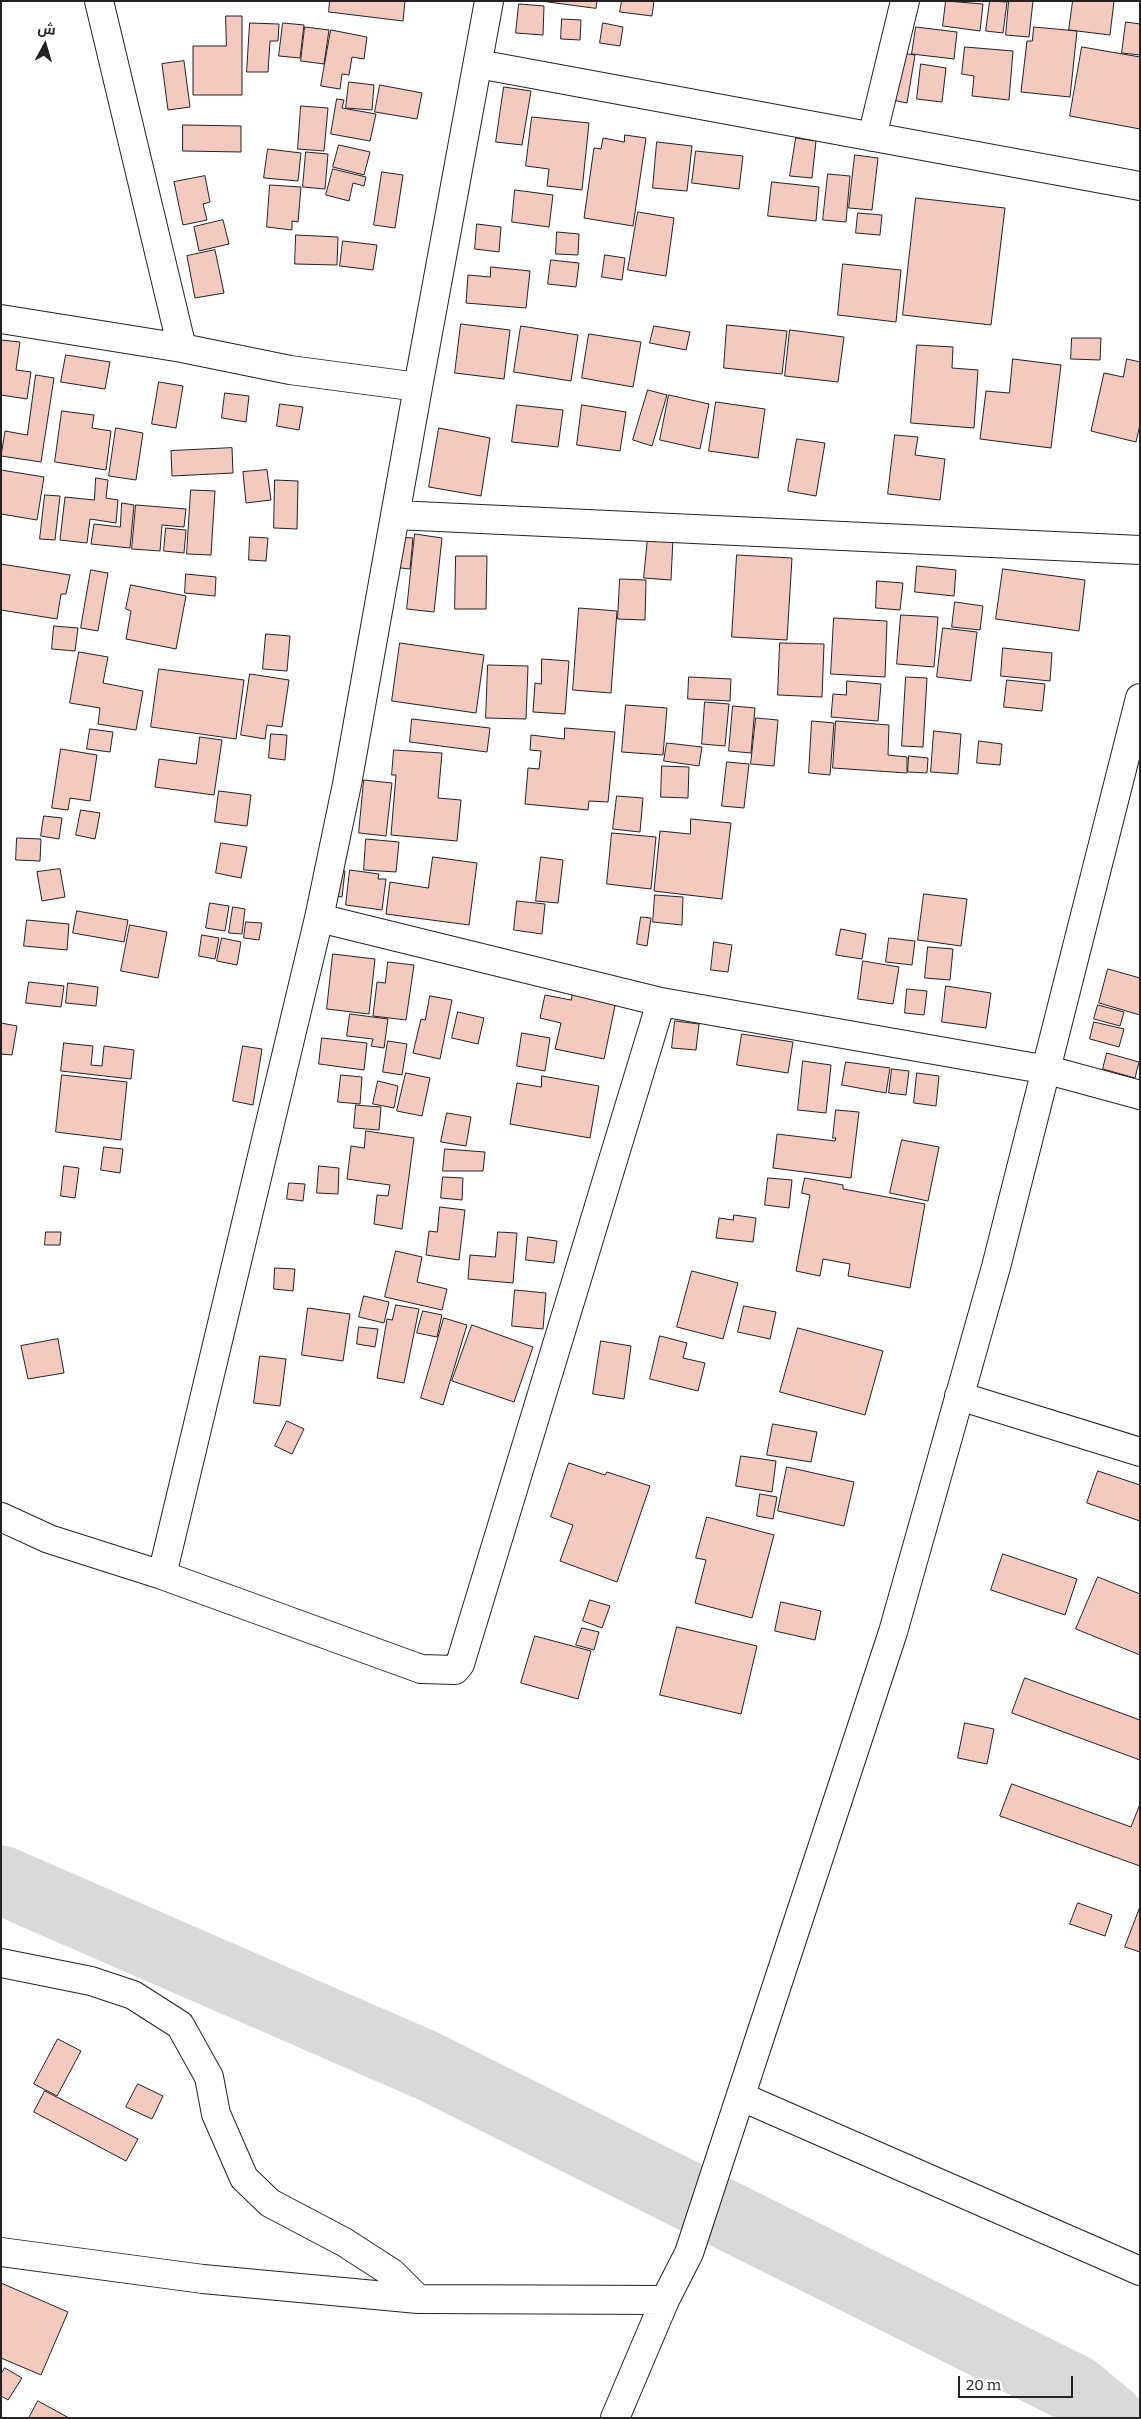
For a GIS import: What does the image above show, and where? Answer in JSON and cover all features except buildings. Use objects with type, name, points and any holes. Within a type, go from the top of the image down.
[{"type":"street","points":[[99,1],[182,348]]},
{"type":"street","points":[[162,1575],[320,918],[347,784],[489,1]]},
{"type":"street","points":[[872,137],[905,1]]},
{"type":"street","points":[[478,64],[1140,186]]},
{"type":"street","points":[[1,319],[182,348],[290,370],[418,386]]},
{"type":"street","points":[[396,515],[1140,550]]},
{"type":"street","points":[[615,2418],[665,2300],[689,2253],[730,2127],[742,2097],[893,1632],[996,1267],[1048,1070],[1140,698]]},
{"type":"street","points":[[320,918],[661,1002],[1048,1070],[1140,1095]]},
{"type":"street","points":[[1,1517],[50,1539],[162,1575],[421,1669],[455,1670],[460,1664],[661,1002]]},
{"type":"street","points":[[959,1396],[1140,1452]]},
{"type":"street","points":[[1,1963],[90,1981],[133,1995],[180,2025],[210,2077],[216,2114],[244,2178],[270,2203],[344,2242],[392,2273],[418,2299]]},
{"type":"street","points":[[742,2097],[1140,2271]]},
{"type":"street","points":[[1,2252],[203,2280],[418,2299],[665,2300]]},
{"type":"waterway","points":[[1,1880],[428,2066],[1075,2389],[1110,2418]]}]
